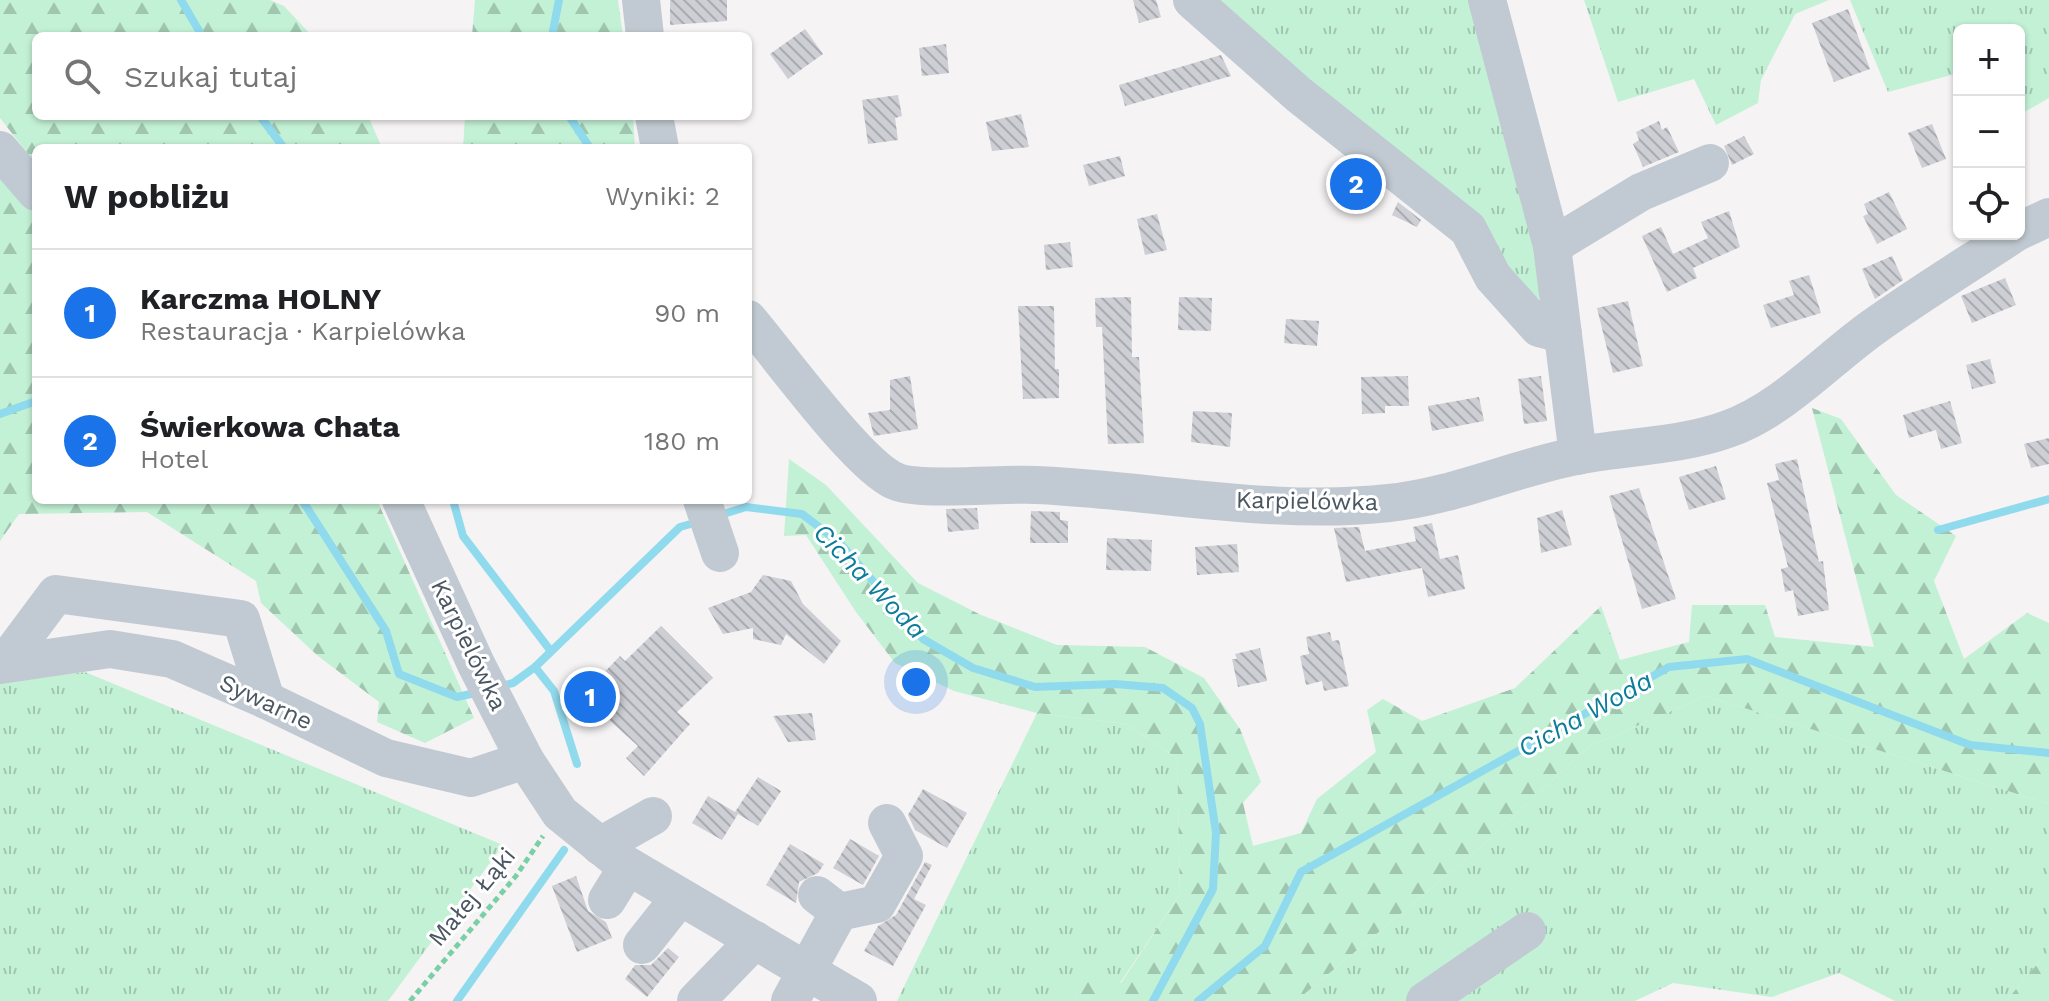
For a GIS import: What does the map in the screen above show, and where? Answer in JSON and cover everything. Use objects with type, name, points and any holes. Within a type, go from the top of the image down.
[{"type":"street","points":[[641,0],[645,32]]},
{"type":"street","points":[[1192,0],[1298,94],[1468,229],[1493,277],[1539,328],[1563,334]]},
{"type":"street","points":[[1487,0],[1552,246],[1578,456]]},
{"type":"street","points":[[655,120],[659,144]]},
{"type":"street","points":[[0,150],[32,187]]},
{"type":"street","points":[[1552,246],[1641,192],[1710,163]]},
{"type":"street","name":"Karpielówka","points":[[2025,229],[2049,217]]},
{"type":"street","name":"Karpielówka","points":[[752,324],[874,467],[894,481],[914,486],[1018,484],[1328,506],[1389,503],[1439,495],[1578,456],[1696,438],[1759,415],[1872,328],[2006,240]]},
{"type":"street","name":"Karpielówka","points":[[403,504],[476,664],[542,787]]},
{"type":"street","points":[[703,504],[719,546]]},
{"type":"street","points":[[2,664],[56,594],[87,598],[241,619],[266,700]]},
{"type":"street","name":"Sywarne","points":[[2,664],[110,649],[172,659],[386,758],[442,774],[542,787]]},
{"type":"street","points":[[542,787],[614,856],[755,940],[798,986],[858,1001]]},
{"type":"street","points":[[607,900],[614,856],[653,816]]},
{"type":"street","points":[[798,986],[828,904],[877,904],[904,856],[887,823]]},
{"type":"street","points":[[642,945],[680,897]]},
{"type":"street","points":[[1425,1001],[1527,931]]},
{"type":"street","points":[[696,1001],[755,940]]},
{"type":"path","name":"Małej Łąki","points":[[410,1001],[516,876],[542,787]]},
{"type":"green space","points":[[0,0],[270,0],[284,6],[308,32],[32,32],[32,120],[370,120],[380,144],[32,144],[32,159],[0,118]]},
{"type":"green space","points":[[475,0],[618,0],[622,32],[472,32]]},
{"type":"green space","points":[[1207,0],[1473,0],[1540,245],[1544,297],[1528,299]]},
{"type":"green space","points":[[1584,0],[1829,0],[1795,14],[1761,80],[1758,103],[1716,125],[1694,79],[1618,102]]},
{"type":"green space","points":[[1850,0],[2049,0],[2049,98],[2025,112],[2025,24],[1953,24],[1953,75],[1888,92]]},
{"type":"green space","points":[[465,120],[633,120],[635,144],[463,144]]},
{"type":"green space","points":[[0,174],[32,204],[32,504],[379,504],[474,718],[425,743],[377,722],[379,702],[318,656],[261,603],[256,581],[147,512],[19,514],[0,541]]},
{"type":"green space","points":[[1812,408],[1841,419],[1896,495],[1956,536],[1934,581],[1964,659],[2027,613],[2049,623],[2049,804],[1706,696],[1588,747],[1483,845],[1296,1001],[1073,1001],[1084,972],[1121,983],[1180,894],[1177,758],[1126,724],[1037,713],[954,691],[895,663],[856,612],[806,535],[784,536],[789,459],[826,485],[918,583],[979,614],[1057,645],[1145,647],[1204,678],[1240,729],[1261,782],[1243,803],[1253,846],[1301,833],[1317,799],[1376,752],[1367,710],[1383,699],[1422,721],[1515,688],[1601,606],[1620,660],[1689,642],[1692,605],[1765,605],[1775,637],[1874,647]]},
{"type":"green space","points":[[85,672],[503,845],[388,1001],[0,1001],[0,683]]},
{"type":"green space","points":[[1706,696],[2049,804],[2049,950],[2006,1001],[1895,1001],[1839,973],[1772,997],[1673,983],[1635,1001],[1296,1001],[1483,845],[1588,747]]},
{"type":"green space","points":[[1037,713],[1126,724],[1177,758],[1180,894],[1120,983],[1084,973],[1073,1001],[897,1001]]},
{"type":"green space","points":[[2049,950],[2049,1001],[2006,1001]]},
{"type":"building","points":[[670,0],[727,0],[727,21],[670,25]]},
{"type":"building","points":[[1133,0],[1156,0],[1161,17],[1139,23]]},
{"type":"building","points":[[1848,9],[1870,69],[1834,82],[1812,23]]},
{"type":"building","points":[[805,29],[823,54],[788,79],[770,54]]},
{"type":"building","points":[[946,44],[949,73],[922,76],[919,48]]},
{"type":"building","points":[[1221,55],[1231,76],[1125,106],[1119,85]]},
{"type":"building","points":[[898,95],[902,116],[895,118],[898,140],[868,144],[862,100]]},
{"type":"building","points":[[1021,114],[1029,147],[992,151],[986,122]]},
{"type":"building","points":[[1659,121],[1662,130],[1667,127],[1679,152],[1643,167],[1633,144],[1639,140],[1636,132]]},
{"type":"building","points":[[1932,124],[1946,159],[1922,168],[1908,133]]},
{"type":"building","points":[[1744,136],[1754,154],[1732,165],[1724,146]]},
{"type":"building","points":[[1120,156],[1125,176],[1089,186],[1083,165]]},
{"type":"building","points":[[1343,167],[1364,175],[1377,185],[1369,203],[1334,186]]},
{"type":"building","points":[[1889,192],[1907,229],[1877,244],[1863,216],[1868,214],[1864,204]]},
{"type":"building","points":[[1398,202],[1421,220],[1417,227],[1392,215]]},
{"type":"building","points":[[1729,211],[1740,247],[1693,268],[1697,278],[1667,292],[1642,236],[1661,227],[1673,254],[1708,238],[1701,222]]},
{"type":"building","points":[[1157,214],[1167,250],[1145,255],[1137,219]]},
{"type":"building","points":[[1070,242],[1073,267],[1046,270],[1044,245]]},
{"type":"building","points":[[1892,256],[1903,280],[1875,299],[1862,269]]},
{"type":"building","points":[[1809,275],[1821,313],[1771,328],[1763,305],[1794,295],[1789,281]]},
{"type":"building","points":[[2005,278],[2016,305],[1972,323],[1961,296]]},
{"type":"building","points":[[1131,297],[1132,357],[1139,357],[1144,443],[1108,444],[1102,327],[1096,327],[1095,298]]},
{"type":"building","points":[[1179,297],[1212,298],[1211,331],[1178,330]]},
{"type":"building","points":[[1628,301],[1643,366],[1613,373],[1597,308]]},
{"type":"building","points":[[1018,306],[1054,306],[1055,369],[1059,369],[1059,398],[1023,399]]},
{"type":"building","points":[[1286,319],[1319,321],[1317,346],[1284,343]]},
{"type":"building","points":[[1990,359],[1996,383],[1972,389],[1966,365]]},
{"type":"building","points":[[910,376],[918,429],[874,436],[868,413],[890,410],[890,380]]},
{"type":"building","points":[[1408,376],[1409,406],[1385,406],[1385,413],[1362,414],[1361,377]]},
{"type":"building","points":[[1541,376],[1547,421],[1524,424],[1518,379]]},
{"type":"building","points":[[1479,397],[1484,421],[1432,431],[1428,406]]},
{"type":"building","points":[[1950,401],[1962,443],[1941,449],[1936,430],[1909,438],[1903,415]]},
{"type":"building","points":[[1193,411],[1232,413],[1230,447],[1191,442]]},
{"type":"building","points":[[2049,438],[2049,464],[2031,468],[2024,444]]},
{"type":"building","points":[[1797,459],[1819,562],[1823,561],[1829,610],[1798,616],[1793,590],[1785,592],[1781,569],[1788,567],[1767,483],[1779,480],[1775,464]]},
{"type":"building","points":[[1716,466],[1726,499],[1689,510],[1679,477]]},
{"type":"building","points":[[1639,488],[1676,599],[1642,609],[1609,496]]},
{"type":"building","points":[[977,508],[979,529],[948,532],[946,509]]},
{"type":"building","points":[[1562,510],[1572,545],[1541,553],[1537,518]]},
{"type":"building","points":[[1031,511],[1060,512],[1060,520],[1068,521],[1068,543],[1030,543]]},
{"type":"building","points":[[1432,523],[1440,559],[1458,555],[1465,589],[1428,597],[1422,568],[1346,582],[1334,528],[1359,527],[1365,551],[1416,541],[1413,527]]},
{"type":"building","points":[[1107,538],[1152,540],[1151,571],[1106,570]]},
{"type":"building","points":[[1237,544],[1239,572],[1197,575],[1195,547]]},
{"type":"building","points":[[763,575],[791,581],[803,604],[841,641],[824,664],[786,634],[781,645],[753,639],[753,628],[723,634],[708,608],[751,592]]},
{"type":"building","points":[[661,626],[713,678],[677,712],[690,724],[644,776],[626,758],[638,746],[607,718],[599,726],[578,706],[596,689],[595,682],[620,656],[625,661]]},
{"type":"building","points":[[1330,632],[1332,641],[1339,640],[1349,686],[1324,691],[1322,681],[1306,685],[1300,656],[1309,654],[1306,637]]},
{"type":"building","points":[[1260,648],[1267,681],[1238,687],[1232,659],[1237,659],[1235,654]]},
{"type":"building","points":[[812,713],[816,740],[788,742],[773,716]]},
{"type":"building","points":[[758,777],[781,791],[758,826],[738,814],[722,840],[692,823],[708,796],[735,812]]},
{"type":"building","points":[[923,789],[967,813],[947,848],[915,830],[908,815]]},
{"type":"building","points":[[850,839],[879,856],[863,885],[833,868]]},
{"type":"building","points":[[790,844],[824,864],[818,873],[799,882],[796,903],[766,885]]},
{"type":"building","points":[[925,862],[932,865],[914,899],[926,905],[893,966],[864,951],[878,926],[896,915]]},
{"type":"building","points":[[576,876],[588,911],[606,922],[612,938],[577,952],[552,886]]},
{"type":"building","points":[[668,948],[679,957],[647,997],[625,979],[635,965],[651,965]]},
{"type":"waterway","points":[[181,0],[200,32]]},
{"type":"waterway","points":[[553,32],[559,0]]},
{"type":"waterway","points":[[263,120],[281,144]]},
{"type":"waterway","points":[[572,120],[587,144]]},
{"type":"waterway","name":"Cicha Woda","points":[[0,414],[32,402]]},
{"type":"waterway","points":[[1938,530],[2049,499]]},
{"type":"waterway","name":"Cicha Woda","points":[[305,504],[386,631],[399,674],[457,697],[480,692]]},
{"type":"waterway","points":[[454,504],[463,536],[550,650]]},
{"type":"waterway","name":"Cicha Woda","points":[[717,516],[746,507],[802,514],[840,543],[923,639],[973,668],[1035,687],[1115,684],[1163,688],[1192,708],[1200,724],[1216,833],[1213,889],[1153,1001]]},
{"type":"waterway","name":"Cicha Woda","points":[[497,687],[513,683],[535,667],[680,527],[701,521]]},
{"type":"waterway","name":"Cicha Woda","points":[[1198,1001],[1265,946],[1301,872],[1669,667],[1747,659],[1970,745],[2049,753]]},
{"type":"waterway","points":[[535,667],[554,691],[577,764]]},
{"type":"waterway","points":[[457,1001],[564,850]]},
{"type":"place","name":"Świerkowa Chata","points":[[1356,184]]},
{"type":"place","name":"Karczma HOLNY","points":[[590,697]]}]
